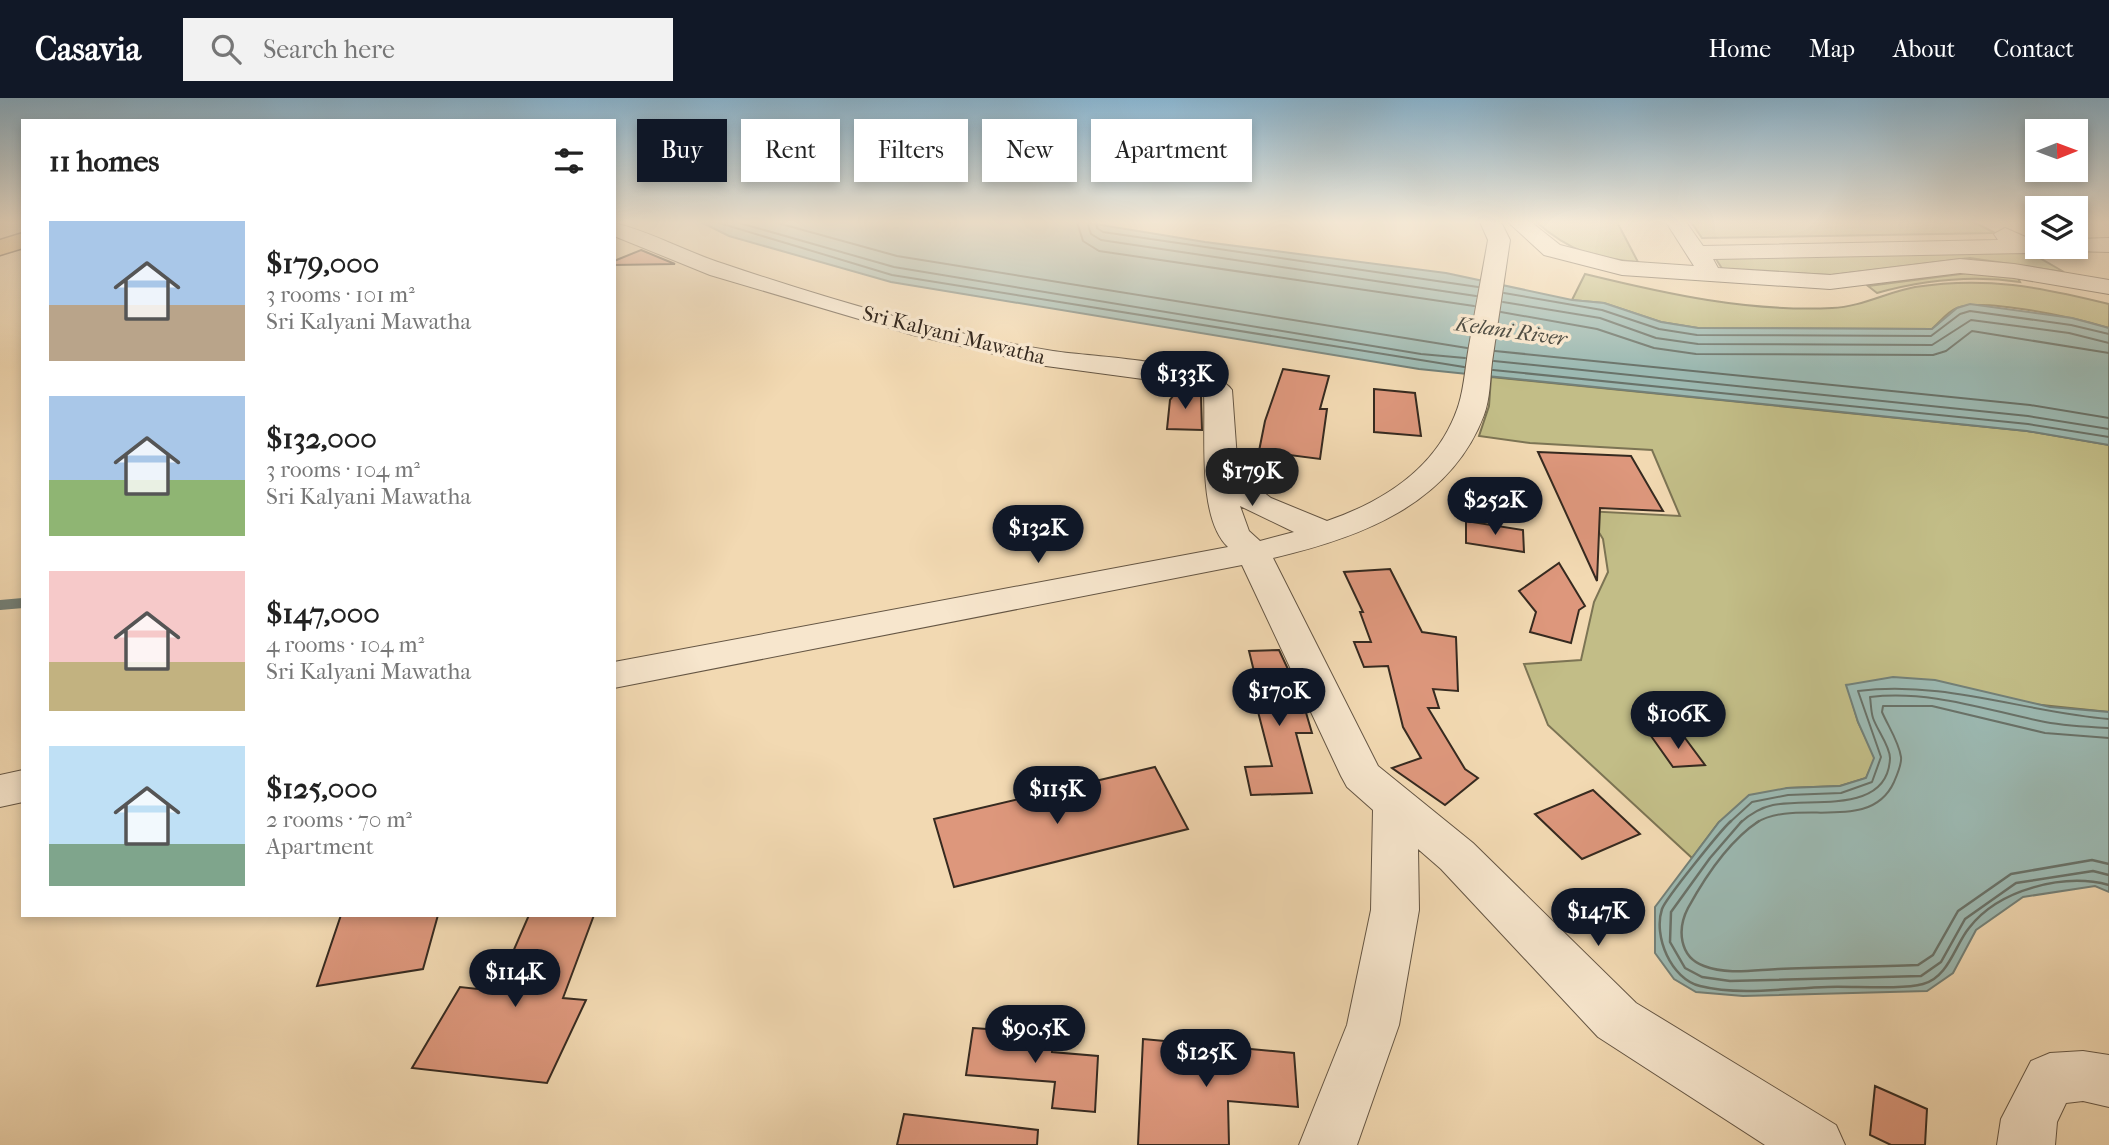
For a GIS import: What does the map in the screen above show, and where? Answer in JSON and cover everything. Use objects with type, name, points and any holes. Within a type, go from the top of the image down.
[{"type":"street","name":"Sri Kalyani Mawatha","points":[[724,271],[967,342],[1066,362],[1186,378],[1209,384],[1217,390],[1224,507],[1234,535],[1253,553],[1362,776],[1457,856],[1617,1020],[1816,1145]]},
{"type":"street","points":[[616,675],[1253,553],[1329,533],[1373,514],[1433,475],[1462,439],[1471,412],[1494,271]]},
{"type":"street","points":[[1659,271],[1830,282],[1921,271]]},
{"type":"street","points":[[1709,271],[1712,275]]},
{"type":"street","points":[[2012,271],[2105,281]]},
{"type":"street","points":[[2087,271],[2105,281]]},
{"type":"street","points":[[1223,475],[1245,498],[1279,517],[1329,533]]},
{"type":"street","points":[[0,790],[21,786]]},
{"type":"street","points":[[1328,1145],[1373,1025],[1395,910],[1395,806]]},
{"type":"street","points":[[2026,1145],[2029,1119],[2050,1079],[2083,1076],[2109,1081]]},
{"type":"shaded area","points":[[1742,271],[1866,271],[1832,275]]},
{"type":"shaded area","points":[[1968,273],[2017,276],[2020,282],[1948,280],[1877,293],[1868,286]]},
{"type":"shaded area","points":[[1585,274],[1708,300],[1801,309],[1843,307],[1905,289],[1941,284],[2013,285],[2109,304],[2109,328],[2009,307],[1970,305],[1947,314],[1932,329],[1698,328],[1661,322],[1604,303],[1572,300]]},
{"type":"shaded area","points":[[1491,377],[2027,431],[2109,445],[2109,712],[1847,685],[1858,722],[1875,758],[1866,778],[1840,786],[1787,788],[1719,822],[1692,858],[1548,725],[1524,664],[1581,660],[1594,602],[1608,572],[1603,539],[1586,511],[1680,516],[1652,450],[1530,443],[1479,436],[1489,406]]},
{"type":"water","name":"Kelani River","points":[[852,271],[1429,271],[1572,300],[1604,303],[1661,322],[1698,328],[1932,329],[1957,308],[1970,304],[2072,318],[2109,328],[2109,445],[2027,431],[1419,369],[891,282]]},
{"type":"water","points":[[1893,677],[1935,680],[2050,707],[2109,712],[2109,892],[2095,886],[2023,897],[1976,930],[1953,973],[1927,991],[1743,996],[1696,992],[1674,979],[1655,953],[1655,907],[1719,822],[1749,795],[1787,788],[1840,786],[1866,778],[1874,758],[1846,685]]},
{"type":"building","points":[[1283,369],[1329,376],[1320,409],[1327,409],[1320,459],[1259,451],[1265,421]]},
{"type":"building","points":[[1180,387],[1201,396],[1202,430],[1167,429],[1170,400]]},
{"type":"building","points":[[1374,389],[1415,393],[1421,436],[1374,432]]},
{"type":"building","points":[[1538,452],[1631,456],[1663,511],[1600,508],[1597,581]]},
{"type":"building","points":[[1466,521],[1523,530],[1524,552],[1466,543]]},
{"type":"building","points":[[1559,563],[1585,606],[1579,610],[1571,643],[1530,632],[1536,612],[1519,591]]},
{"type":"building","points":[[1390,569],[1422,632],[1456,637],[1458,691],[1433,689],[1439,708],[1428,708],[1465,769],[1478,778],[1445,805],[1392,768],[1421,758],[1403,727],[1388,666],[1364,667],[1354,642],[1371,642],[1360,612],[1363,612],[1344,572]]},
{"type":"building","points":[[1279,650],[1302,699],[1312,733],[1296,733],[1312,793],[1251,795],[1245,767],[1272,766],[1255,700],[1261,700],[1249,651]]},
{"type":"building","points":[[1682,734],[1705,765],[1673,767],[1651,736]]},
{"type":"building","points":[[1155,767],[1188,829],[954,887],[934,819]]},
{"type":"building","points":[[1593,790],[1640,834],[1582,859],[1535,814]]},
{"type":"building","points":[[340,917],[437,917],[423,969],[317,986]]},
{"type":"building","points":[[528,917],[593,917],[563,998],[586,1000],[547,1083],[412,1068],[460,987],[496,991]]},
{"type":"building","points":[[973,1028],[1054,1034],[1052,1052],[1098,1056],[1095,1112],[1052,1108],[1055,1082],[966,1075]]},
{"type":"building","points":[[1143,1039],[1294,1053],[1298,1107],[1228,1101],[1229,1145],[1138,1145]]},
{"type":"building","points":[[1875,1086],[1927,1109],[1925,1145],[1891,1145],[1870,1135]]},
{"type":"building","points":[[904,1114],[1038,1130],[1037,1145],[897,1145]]},
{"type":"waterway","points":[[0,605],[21,603]]}]
